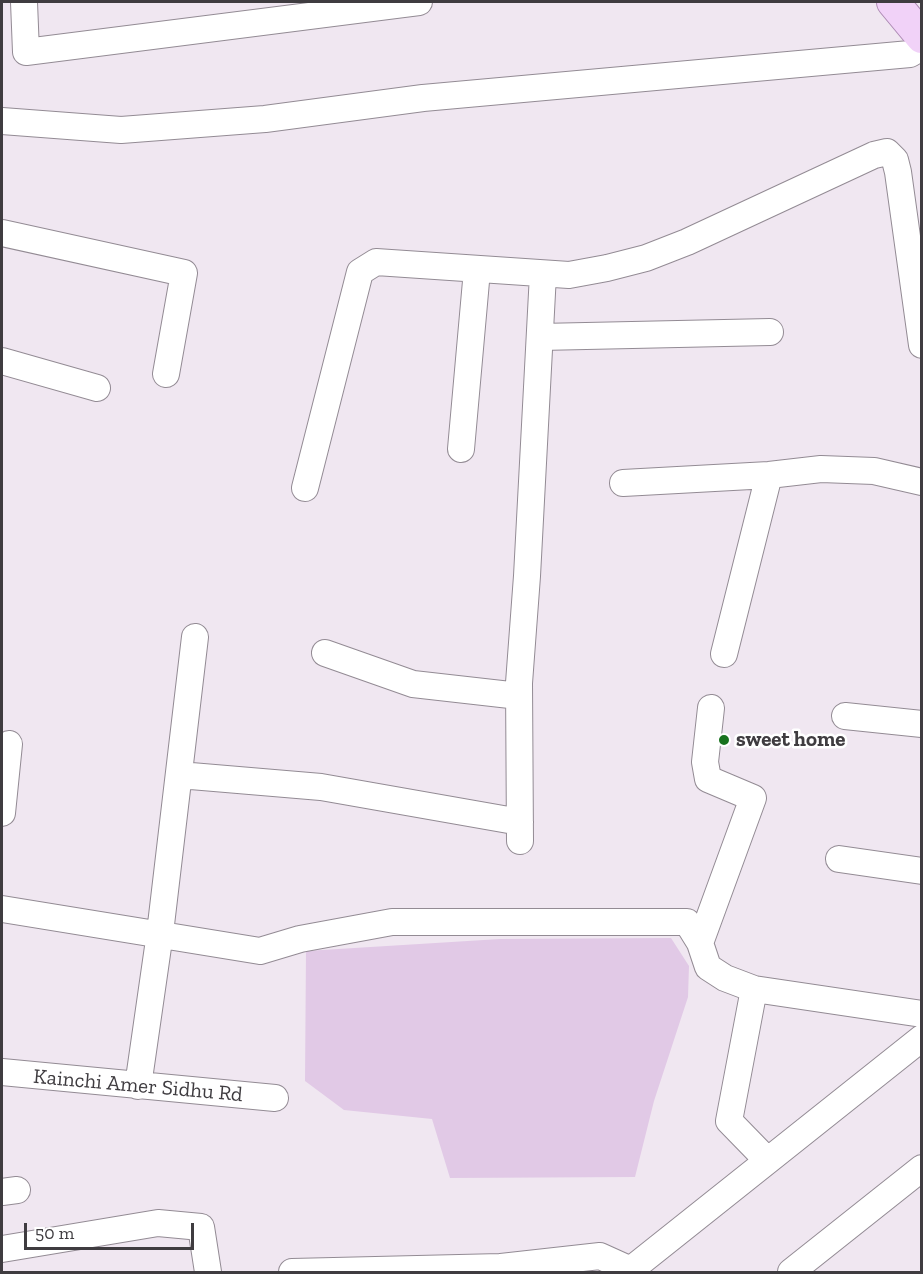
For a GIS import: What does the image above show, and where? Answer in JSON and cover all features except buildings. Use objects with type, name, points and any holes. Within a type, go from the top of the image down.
[{"type":"main road","points":[[893,2],[921,37]]},
{"type":"street","points":[[24,2],[26,52],[419,2]]},
{"type":"street","points":[[2,121],[121,130],[254,120],[423,98],[910,54],[921,47]]},
{"type":"street","points":[[305,488],[360,272],[376,262],[569,275],[646,258],[874,155],[886,152],[895,160],[898,172],[921,345]]},
{"type":"street","points":[[2,232],[184,273],[166,374]]},
{"type":"street","points":[[461,449],[477,270]]},
{"type":"street","points":[[179,774],[321,787],[520,831],[519,696],[543,274]]},
{"type":"street","points":[[540,337],[770,332]]},
{"type":"street","points":[[2,361],[97,388]]},
{"type":"street","points":[[623,483],[769,475],[821,469],[874,471],[921,482]]},
{"type":"street","points":[[724,654],[769,475]]},
{"type":"street","points":[[138,1086],[160,933],[195,637]]},
{"type":"street","points":[[325,653],[413,684],[519,696]]},
{"type":"street","points":[[700,943],[753,798],[708,779],[705,762],[711,708]]},
{"type":"street","points":[[845,716],[921,724]]},
{"type":"street","points":[[2,813],[9,744]]},
{"type":"street","points":[[839,859],[921,871]]},
{"type":"street","points":[[2,909],[260,951],[300,939],[392,922],[687,922],[700,943],[708,967],[725,978],[754,989],[921,1014]]},
{"type":"street","points":[[754,989],[729,1121],[767,1160]]},
{"type":"street","points":[[292,1272],[502,1270],[600,1256],[629,1271],[921,1038]]},
{"type":"street","name":"Kainchi Amer Sidhu Rd","points":[[2,1072],[275,1098]]},
{"type":"street","points":[[791,1272],[921,1168]]},
{"type":"street","points":[[2,1249],[158,1223],[201,1227],[208,1272]]},
{"type":"shaded area","points":[[671,938],[689,966],[688,997],[654,1101],[635,1177],[450,1178],[432,1119],[344,1110],[305,1081],[306,951],[500,939]]},
{"type":"place","name":"sweet home","points":[[724,740]]}]
